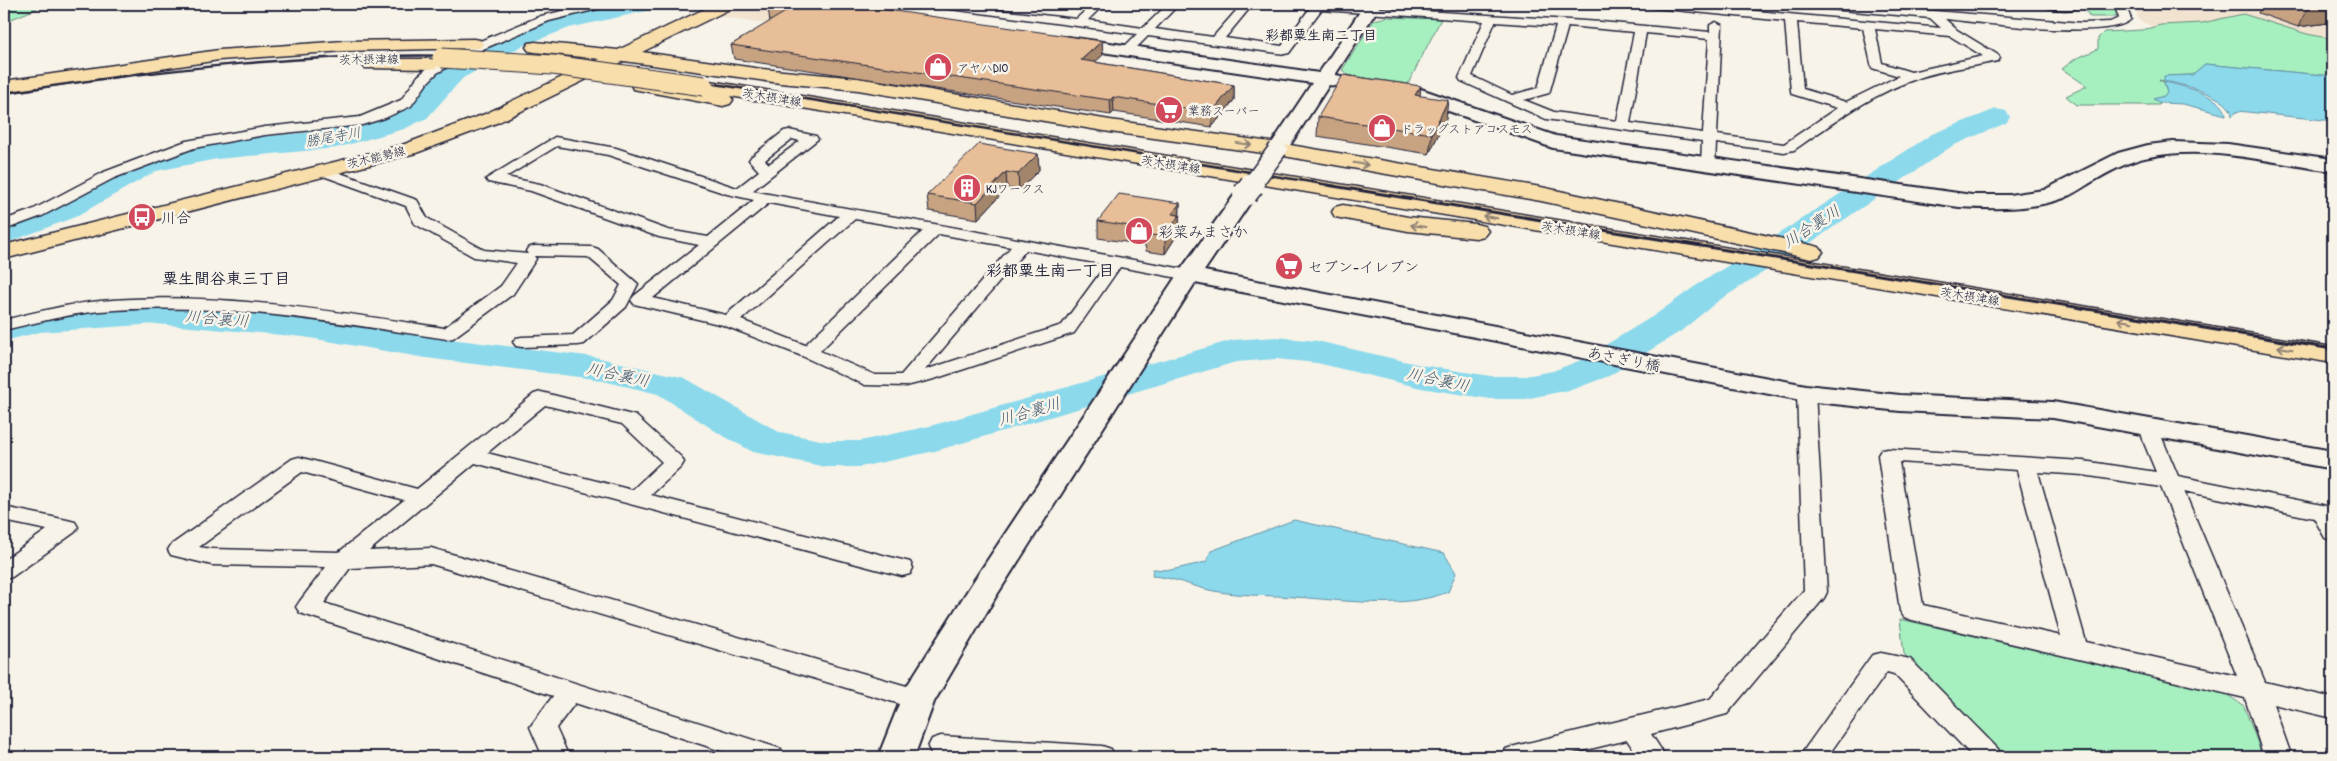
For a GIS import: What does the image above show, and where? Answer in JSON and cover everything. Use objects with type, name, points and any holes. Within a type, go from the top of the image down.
[{"type":"main road","name":"茨木能勢線","points":[[4,252],[421,145],[492,118],[728,4]]},
{"type":"main road","name":"茨木摂津線","points":[[5,92],[162,68],[306,54],[467,47],[560,56],[1366,189],[1700,231],[1823,255],[2333,337]]},
{"type":"main road","points":[[5,92],[178,61],[307,48],[535,47],[625,55],[763,74],[858,84],[1018,109],[1110,126],[1278,149],[1321,158],[1524,191],[1700,231]]},
{"type":"main road","name":"茨木摂津線","points":[[5,92],[258,64],[362,59],[553,65],[711,82]]},
{"type":"main road","points":[[357,64],[436,61],[497,66],[646,86],[1221,177],[1366,189]]},
{"type":"main road","points":[[242,71],[310,66]]},
{"type":"main road","points":[[5,92],[221,73]]},
{"type":"main road","points":[[763,74],[1323,172],[1366,189]]},
{"type":"main road","points":[[820,115],[956,145],[1415,225],[1676,252]]},
{"type":"main road","name":"茨木摂津線","points":[[1366,189],[1676,252],[2015,303],[2333,355]]},
{"type":"street","points":[[4,225],[37,213],[109,175],[191,144],[265,131],[347,123],[380,115],[406,103],[423,79],[433,70],[492,40],[544,18],[606,4]]},
{"type":"street","points":[[954,4],[951,6],[1285,50],[1318,5],[1421,9],[1490,19],[1642,28],[1715,36]]},
{"type":"street","points":[[1012,14],[1024,4]]},
{"type":"street","points":[[1078,23],[1099,4]]},
{"type":"street","points":[[1127,50],[1174,4]]},
{"type":"street","points":[[1216,41],[1248,4]]},
{"type":"street","points":[[1645,4],[1953,33]]},
{"type":"street","points":[[1808,4],[1862,6],[1933,14],[2083,26],[2112,25],[2125,19],[2120,4]]},
{"type":"street","points":[[2048,4],[2074,6],[2072,4]]},
{"type":"street","points":[[896,757],[917,699],[984,590],[1189,275],[1278,149],[1323,78],[1371,8]]},
{"type":"street","points":[[1708,164],[1711,139],[1717,11]]},
{"type":"street","points":[[1490,19],[1465,78],[1511,99],[1551,116],[1784,148],[1789,147],[1848,107],[1911,76],[1994,58],[1953,33],[1933,14]]},
{"type":"street","points":[[1791,18],[1798,91],[1848,107]]},
{"type":"street","points":[[1511,99],[1544,90],[1563,23]]},
{"type":"street","points":[[1868,25],[1876,65],[1911,76]]},
{"type":"street","points":[[1623,126],[1642,28]]},
{"type":"street","points":[[1050,40],[1412,92],[1446,102],[1520,132],[1553,142],[1959,201],[2002,202],[2047,196],[2058,193],[2125,157],[2155,150],[2186,148],[2219,150],[2333,165]]},
{"type":"street","points":[[711,242],[665,234],[535,187],[492,179],[555,141],[611,151],[740,192],[766,198],[1189,275]]},
{"type":"street","points":[[4,325],[50,313],[100,306],[198,304],[259,306],[447,334],[507,290],[528,259],[480,254],[421,221],[412,203],[372,191],[360,184],[323,170]]},
{"type":"street","points":[[740,192],[768,171]]},
{"type":"street","points":[[766,198],[640,300],[729,321],[808,352],[872,381],[906,380],[1068,329],[1116,262]]},
{"type":"street","points":[[729,321],[850,214]]},
{"type":"street","points":[[808,352],[935,229]]},
{"type":"street","points":[[906,380],[1022,246]]},
{"type":"street","points":[[522,342],[578,340],[620,303],[630,284],[592,252],[534,250]]},
{"type":"street","name":"あさぎり橋","points":[[1189,275],[1806,393],[1900,403],[2053,410],[2333,460]]},
{"type":"street","points":[[1515,757],[1718,707],[1816,592],[1806,393]]},
{"type":"street","points":[[636,498],[674,462],[629,420],[541,398],[344,560],[308,607],[772,757]]},
{"type":"street","points":[[2147,426],[2255,689],[2277,752],[2277,757]]},
{"type":"street","points":[[471,455],[902,568]]},
{"type":"street","points":[[2333,533],[2322,512],[2169,481],[2083,468],[2026,466],[1888,455],[1912,611],[2333,708]]},
{"type":"street","points":[[420,497],[299,464],[179,550],[212,557],[344,560],[431,556],[917,699]]},
{"type":"street","points":[[2026,466],[2076,649]]},
{"type":"street","points":[[4,514],[67,527],[4,571]]},
{"type":"street","points":[[1812,757],[1881,662],[1901,666],[1989,757]]},
{"type":"street","points":[[556,757],[543,727],[570,692]]},
{"type":"street","points":[[1633,728],[1653,757]]},
{"type":"street","points":[[941,747],[1102,757]]},
{"type":"shaded area","points":[[763,4],[810,11],[784,26],[717,16],[739,5]]},
{"type":"shaded area","points":[[2132,4],[2333,4],[2333,47],[2177,38],[2138,20],[2136,10]]},
{"type":"green space","points":[[4,4],[37,4],[36,9],[4,22]]},
{"type":"green space","points":[[2081,4],[2113,4],[2119,11],[2116,17],[2090,17]]},
{"type":"green space","points":[[2243,14],[2307,34],[2333,39],[2333,76],[2205,64],[2192,75],[2165,76],[2164,81],[2159,80],[2164,82],[2167,93],[2154,99],[2161,103],[2159,105],[2076,105],[2066,96],[2087,86],[2062,69],[2075,59],[2098,49],[2098,38],[2104,32],[2142,30],[2161,25],[2202,23]]},
{"type":"green space","points":[[1387,17],[1441,19],[1408,84],[1350,76],[1342,70],[1374,20]]},
{"type":"green space","points":[[1900,619],[2226,694],[2244,706],[2260,749],[2258,757],[2005,757],[1904,654]]},
{"type":"water","points":[[2205,64],[2333,76],[2333,121],[2238,111],[2232,116],[2230,109],[2215,97],[2193,88],[2164,81],[2164,76],[2192,75]]},
{"type":"water","points":[[2164,82],[2201,92],[2218,102],[2224,108],[2226,115],[2183,104],[2161,103],[2153,99],[2164,96],[2167,93]]},
{"type":"water","points":[[1294,520],[1444,553],[1456,573],[1448,592],[1430,598],[1392,602],[1224,593],[1168,578],[1152,576],[1153,569],[1171,570],[1206,562],[1211,551]]},
{"type":"building","name":"アヤハDIO","points":[[776,4],[846,4],[1102,41],[1081,60],[1234,85],[1212,112],[1113,97],[1110,100],[731,45],[787,11],[768,8]]},
{"type":"building","points":[[2298,4],[2333,4],[2308,7]]},
{"type":"building","points":[[1343,75],[1421,86],[1415,95],[1448,100],[1432,134],[1318,117]]},
{"type":"building","points":[[979,144],[1038,154],[1018,174],[1006,172],[977,203],[927,195]]},
{"type":"building","points":[[1119,194],[1180,203],[1172,214],[1179,215],[1165,237],[1145,234],[1149,229],[1098,221]]},
{"type":"waterway","name":"勝尾寺川","points":[[4,234],[64,210],[147,164],[217,150],[336,139],[394,123],[417,112],[454,72],[513,41],[562,22],[647,4]]},
{"type":"waterway","name":"川合裏川","points":[[4,330],[40,321],[156,313],[304,326],[426,347],[595,368],[671,386],[734,425],[768,443],[826,454],[860,454],[935,438],[1233,351],[1264,348],[1317,352],[1455,384],[1490,388],[1525,387],[1560,381],[1595,368],[1668,323],[1706,294],[1801,234],[1942,140],[1996,117]]},
{"type":"railway","points":[[4,93],[184,69],[305,59],[427,56],[533,60],[577,64],[710,83],[1335,186]]},
{"type":"railway","points":[[1327,185],[2333,349]]},
{"type":"place","name":"アヤハDIO","points":[[938,67]]},
{"type":"place","name":"業務スーパー","points":[[1169,110]]},
{"type":"place","name":"ドラッグストアコスモス","points":[[1382,128]]},
{"type":"place","name":"KJワークス","points":[[967,188]]},
{"type":"place","name":"川合","points":[[142,217]]},
{"type":"place","name":"彩菜みまさか","points":[[1139,231]]},
{"type":"place","name":"セブン-イレブン","points":[[1289,266]]},
{"type":"district","name":"彩都粟生南二丁目","points":[[1321,34]]},
{"type":"district","name":"彩都粟生南一丁目","points":[[1050,270]]},
{"type":"district","name":"粟生間谷東三丁目","points":[[226,278]]}]
